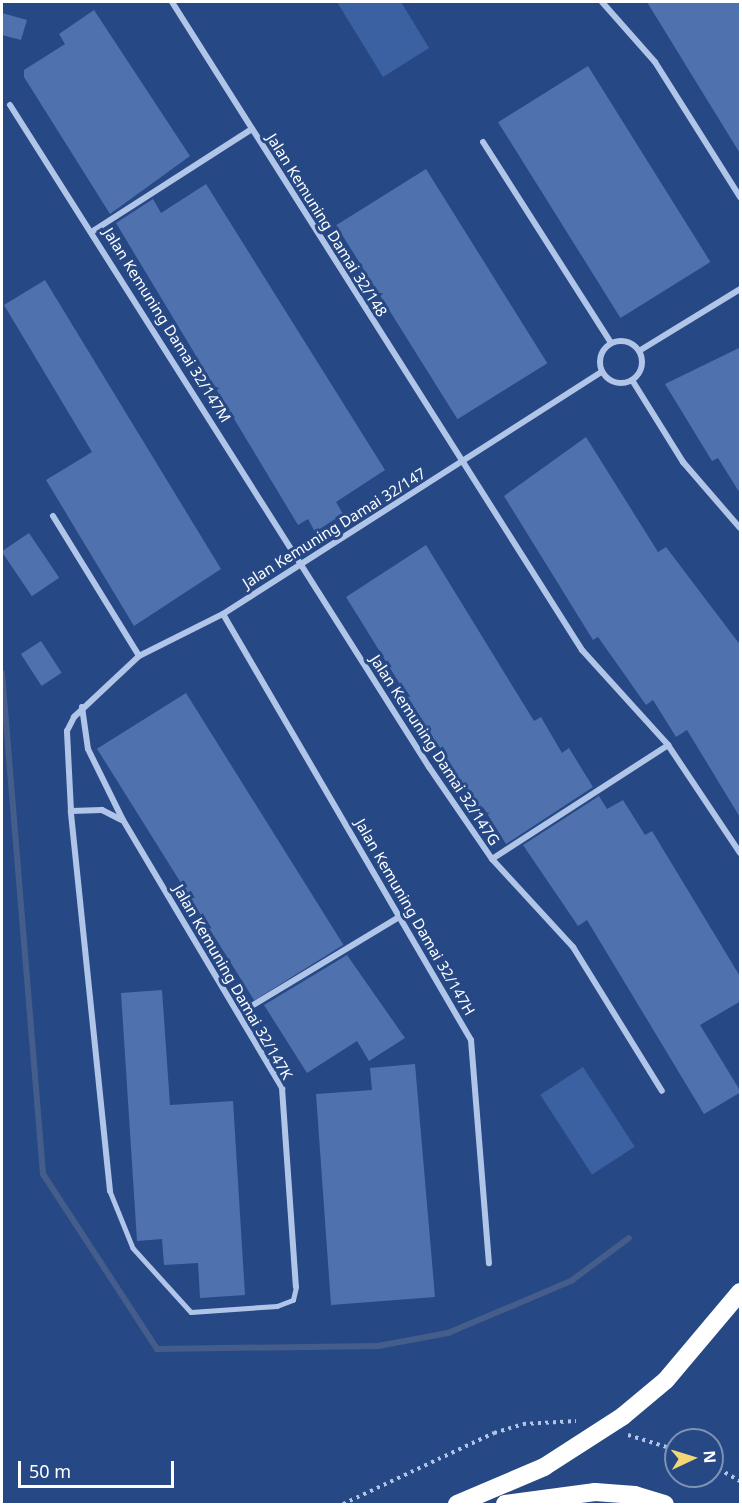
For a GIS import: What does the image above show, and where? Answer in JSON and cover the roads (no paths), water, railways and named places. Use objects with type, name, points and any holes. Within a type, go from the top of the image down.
[{"type":"highway","points":[[457,1504],[544,1467],[623,1416],[666,1380],[741,1292]]},
{"type":"highway","points":[[505,1504],[595,1492],[635,1495],[665,1504]]},
{"type":"street","name":"Jalan Kemuning Damai 32/148","points":[[172,2],[582,650],[668,745],[741,853]]},
{"type":"street","points":[[602,2],[655,62],[741,196]]},
{"type":"street","name":"Jalan Kemuning Damai 32/147M","points":[[10,105],[93,231],[302,561]]},
{"type":"street","points":[[93,231],[252,129]]},
{"type":"street","points":[[483,142],[611,343]]},
{"type":"street","points":[[639,351],[741,289]]},
{"type":"street","points":[[624,341],[639,351],[640,370],[632,380],[619,383],[602,372],[600,359],[611,343],[624,341]]},
{"type":"street","name":"Jalan Kemuning Damai 32/147","points":[[110,1191],[71,811],[67,731],[82,707],[139,656],[223,614],[302,561],[463,462],[602,372]]},
{"type":"street","points":[[632,380],[683,462],[741,528]]},
{"type":"street","points":[[53,516],[139,656]]},
{"type":"street","name":"Jalan Kemuning Damai 32/147G","points":[[302,561],[492,859],[573,947],[662,1091]]},
{"type":"street","name":"Jalan Kemuning Damai 32/147H","points":[[223,614],[401,916],[471,1040],[489,1263]]},
{"type":"street","name":"Jalan Kemuning Damai 32/147K","points":[[82,707],[88,749],[123,820],[240,1013],[282,1088],[296,1287]]},
{"type":"street","points":[[492,859],[668,745]]},
{"type":"street","points":[[71,811],[102,810],[123,820]]},
{"type":"street","points":[[240,1013],[401,916]]},
{"type":"lane","points":[[110,1191],[132,1248],[191,1312],[277,1306],[293,1300],[296,1287]]},
{"type":"waterway","points":[[2,673],[43,1174],[157,1349],[378,1346],[448,1333],[571,1281],[629,1238]]}]
